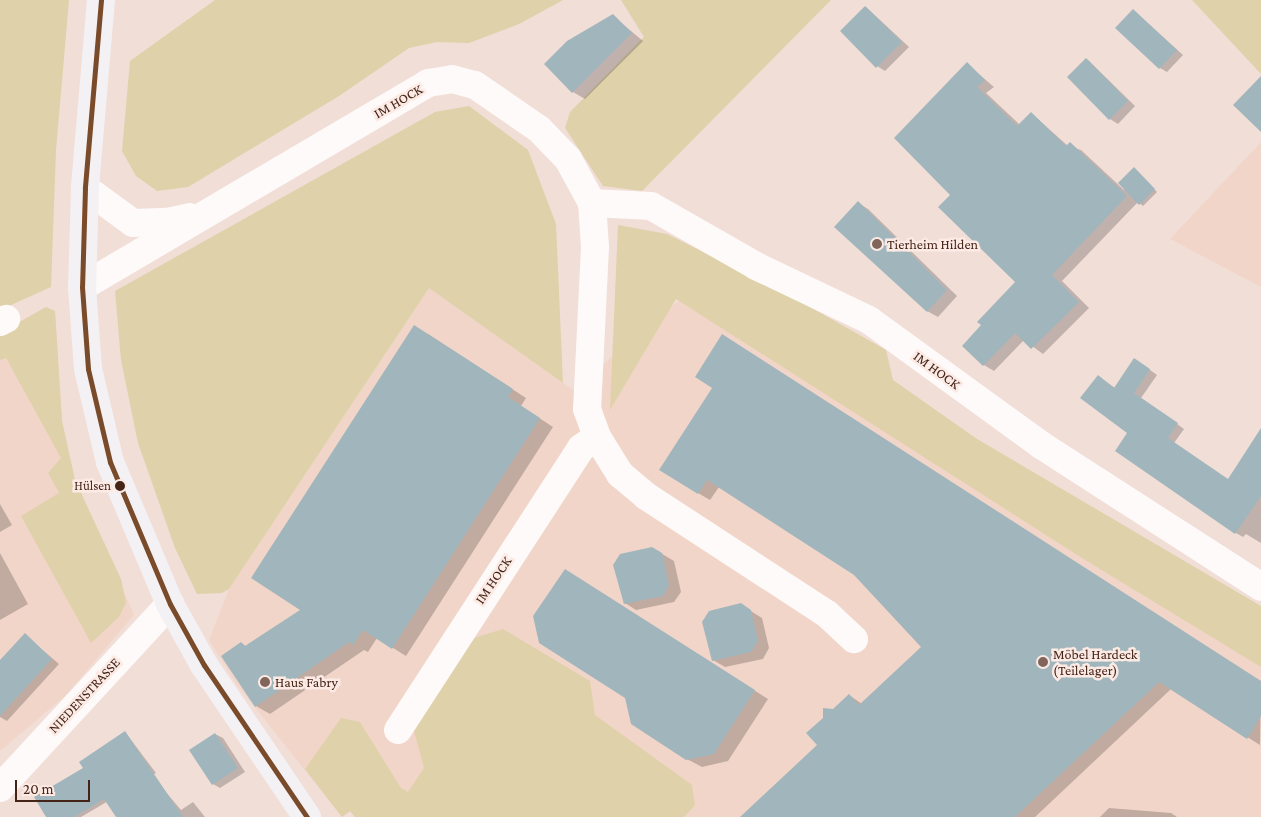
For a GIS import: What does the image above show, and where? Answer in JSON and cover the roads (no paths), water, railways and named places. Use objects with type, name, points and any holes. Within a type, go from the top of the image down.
[{"type":"main road","points":[[102,0],[85,188],[82,287],[88,369],[110,462],[170,604],[209,673],[307,817]]},
{"type":"street","name":"IM HOCK","points":[[82,287],[205,212],[428,83],[452,78],[475,85],[539,129],[568,159],[592,203],[595,247],[587,409],[597,437],[620,474],[646,496],[827,614],[854,639]]},
{"type":"street","name":"IM HOCK","points":[[85,188],[133,223],[168,222],[205,212]]},
{"type":"street","name":"IM HOCK","points":[[592,203],[651,206],[756,266],[869,320],[1040,445],[1261,587]]},
{"type":"street","name":"IM HOCK","points":[[398,730],[581,448],[597,437]]},
{"type":"street","name":"NIEDENSTRASSE","points":[[0,788],[170,604]]},
{"type":"place","name":"Tierheim Hilden","points":[[877,244]]},
{"type":"place","name":"Hülsen","points":[[120,486]]},
{"type":"place","name":"Möbel Hardeck (Teilelager)","points":[[1043,662]]},
{"type":"place","name":"Haus Fabry","points":[[265,682]]}]
